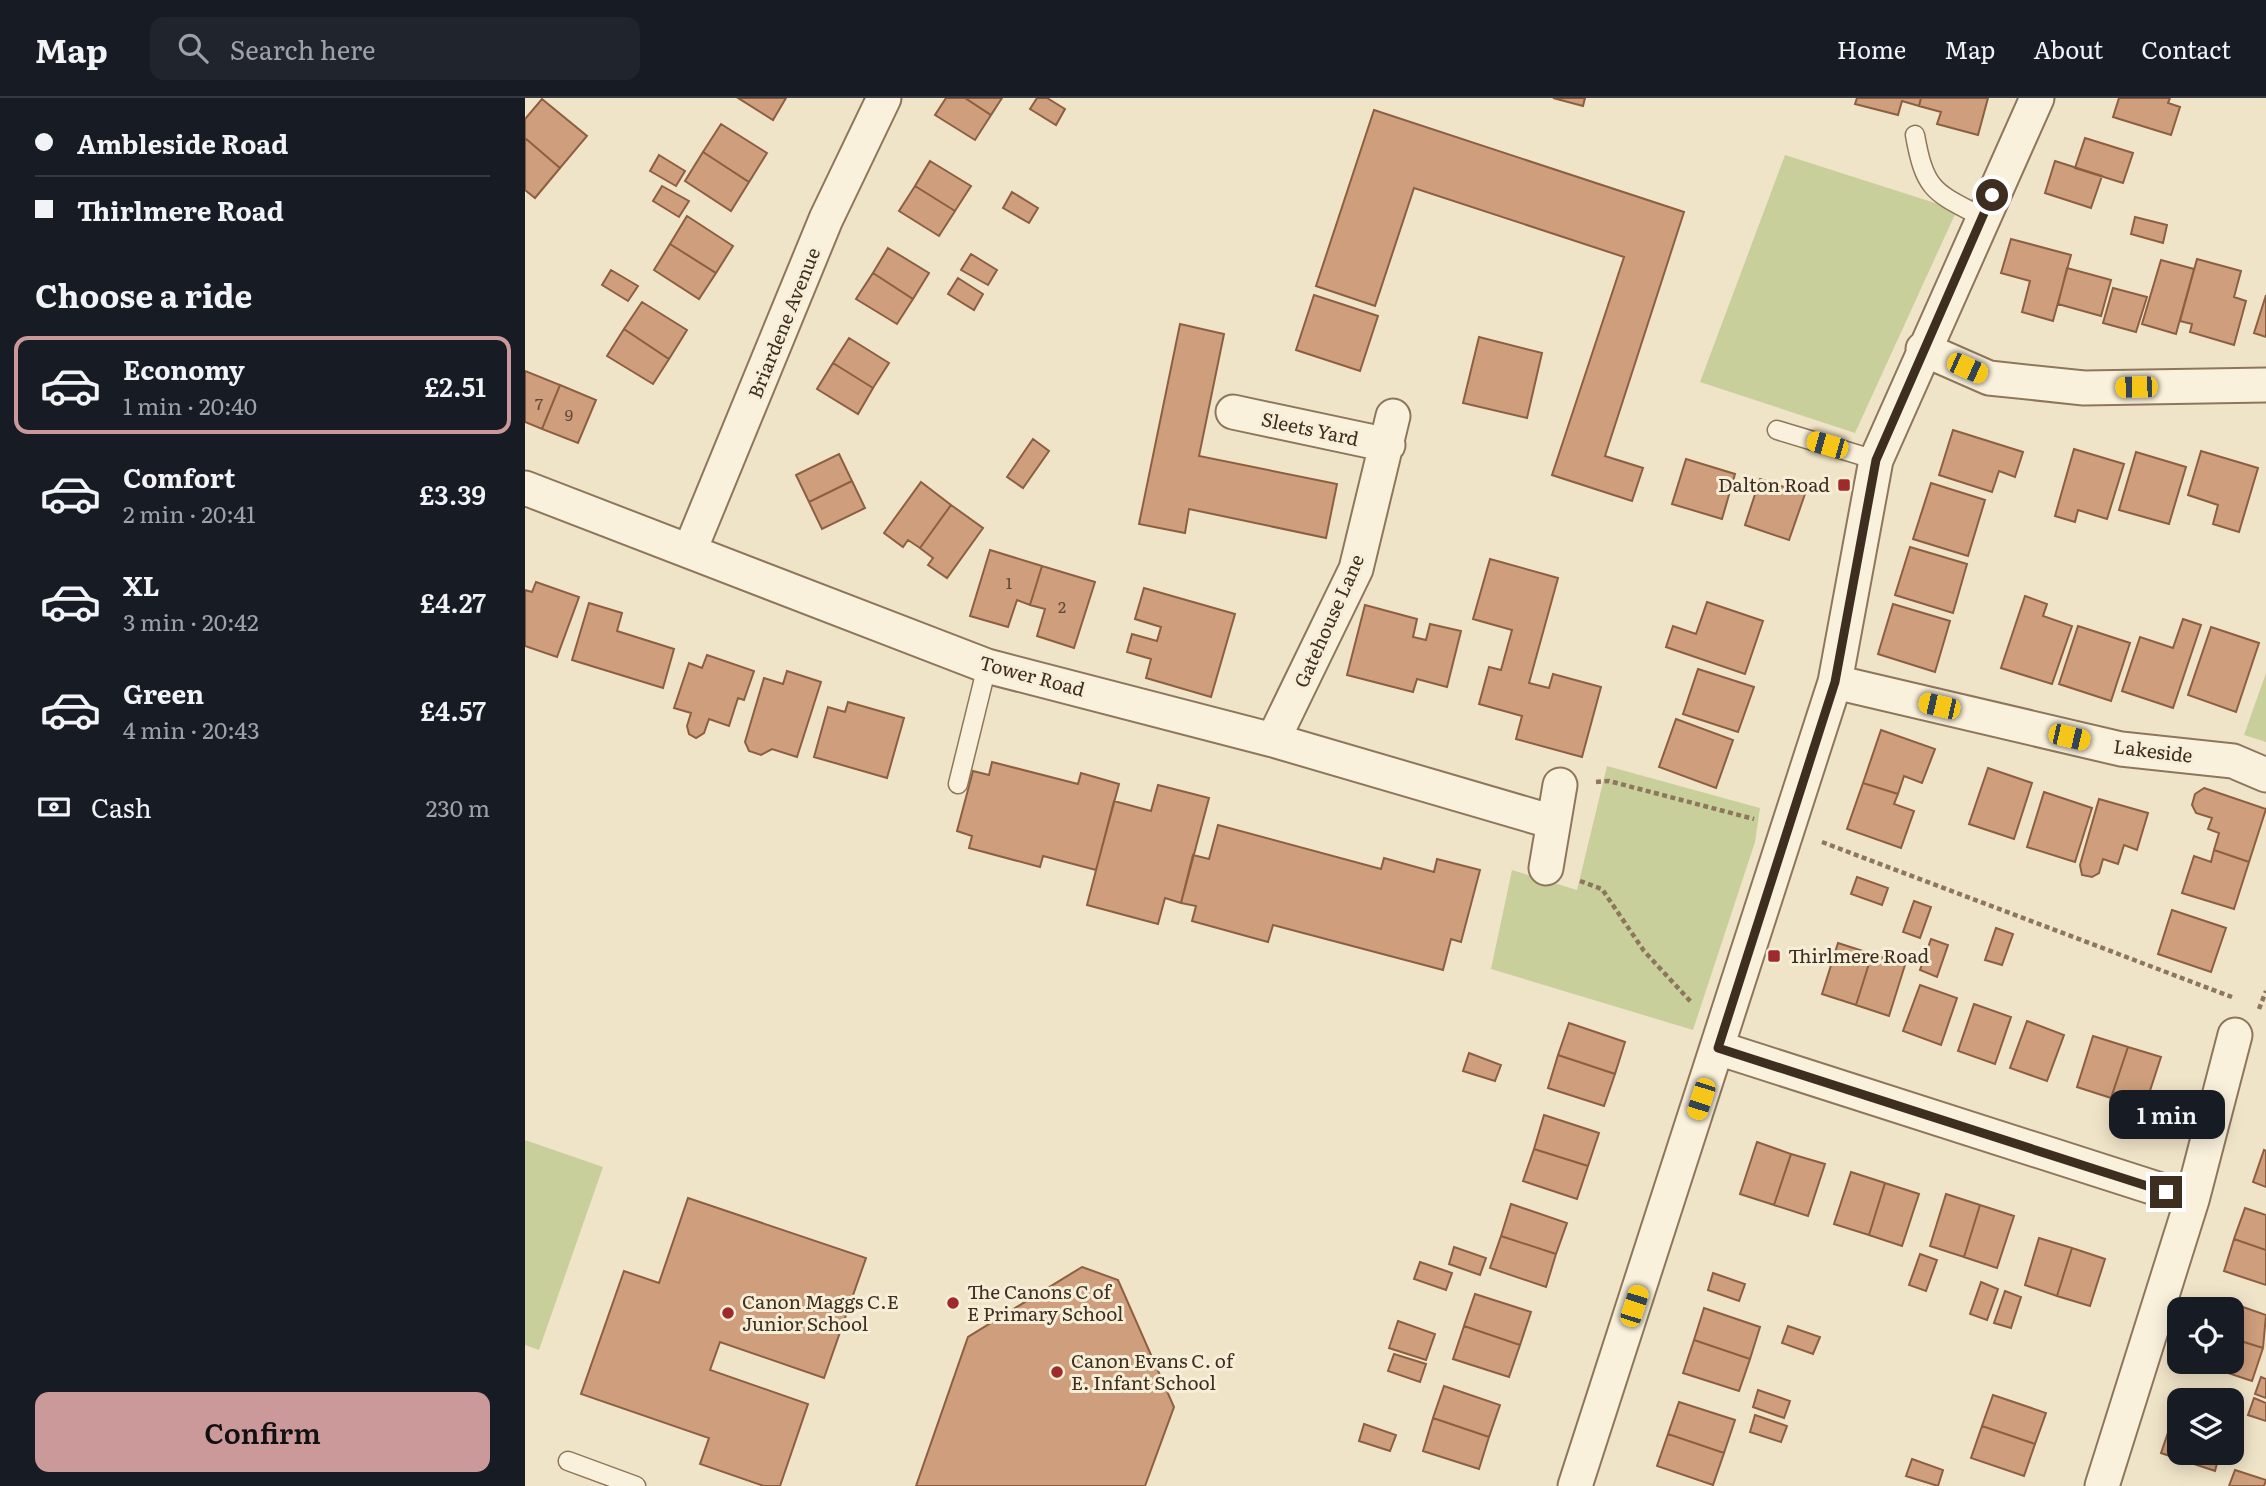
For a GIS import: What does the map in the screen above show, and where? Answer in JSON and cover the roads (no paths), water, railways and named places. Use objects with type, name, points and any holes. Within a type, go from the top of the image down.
[{"type":"street","name":"Briardene Avenue","points":[[690,550],[826,219],[884,98]]},
{"type":"street","points":[[1575,1486],[1790,828],[1835,682],[1876,460],[1923,349],[2037,98]]},
{"type":"street","points":[[1923,349],[1989,378],[2084,388],[2266,385]]},
{"type":"street","name":"Sleets Yard","points":[[1233,412],[1391,431]]},
{"type":"street","name":"Gatehouse Lane","points":[[1273,740],[1356,569],[1391,431]]},
{"type":"street","name":"Tower Road","points":[[525,488],[987,666],[1273,740],[1553,822]]},
{"type":"street","name":"Lakeside","points":[[1835,682],[2121,749],[2233,761],[2266,775]]},
{"type":"street","points":[[1546,868],[1560,785]]},
{"type":"street","points":[[1721,1035],[2192,1200]]},
{"type":"street","points":[[2102,1486],[2192,1200],[2235,1035]]},
{"type":"lane","points":[[1915,135],[1921,171],[1938,194],[1983,217]]},
{"type":"lane","points":[[1777,430],[1876,460]]},
{"type":"lane","points":[[958,784],[987,666]]},
{"type":"lane","points":[[568,1461],[636,1486]]},
{"type":"place","name":"Dalton Road","points":[[1844,485]]},
{"type":"place","name":"Thirlmere Road","points":[[1774,956]]},
{"type":"place","name":"The Canons C of E Primary School","points":[[953,1303]]},
{"type":"place","name":"Canon Maggs C.E Junior School","points":[[728,1313]]},
{"type":"place","name":"Canon Evans C. of E. Infant School","points":[[1057,1372]]}]
